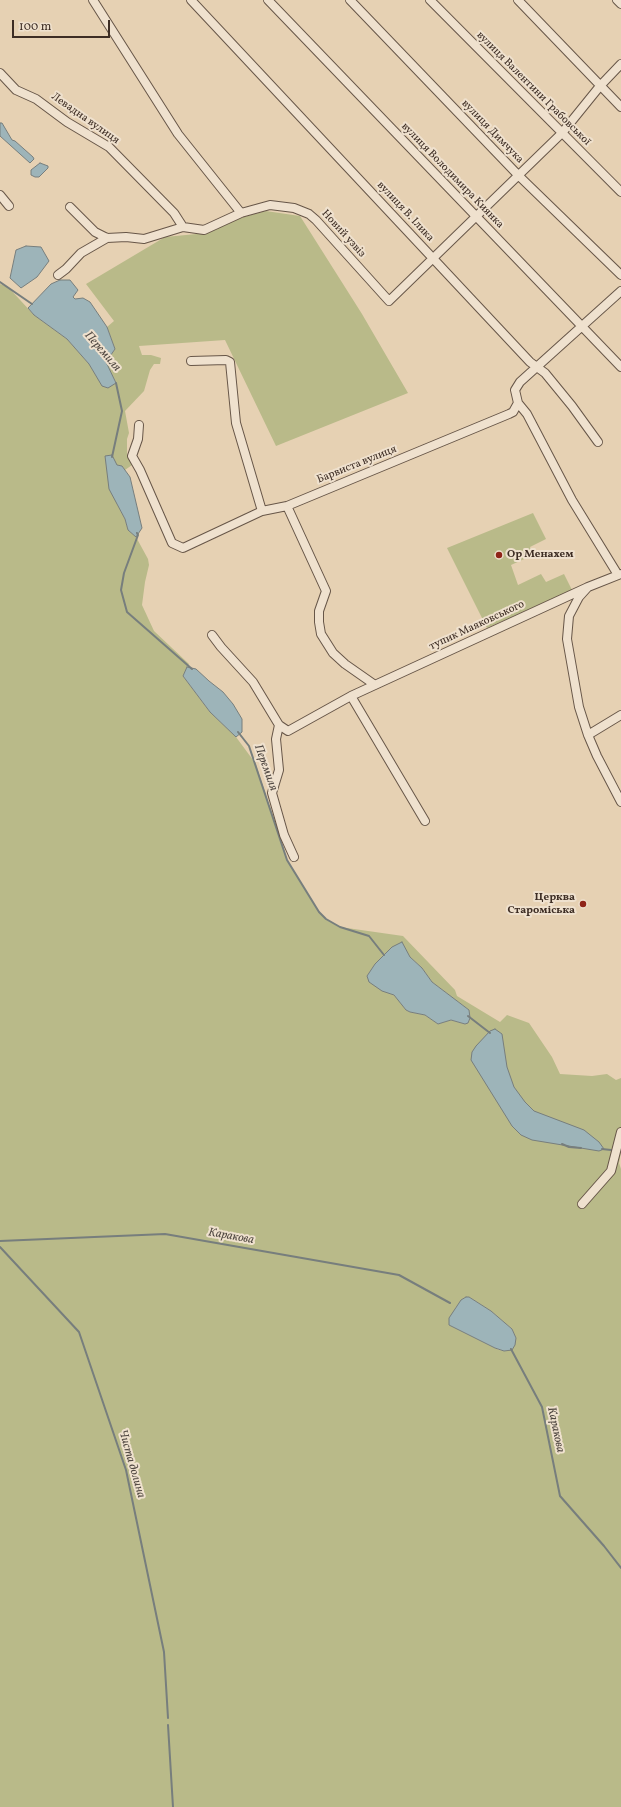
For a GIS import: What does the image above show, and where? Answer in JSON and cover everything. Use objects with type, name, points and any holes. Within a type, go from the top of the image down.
[{"type":"street","points":[[93,0],[178,134],[241,213]]},
{"type":"street","name":"вулиця В. Ілика","points":[[191,0],[530,362],[545,373],[572,406],[598,442]]},
{"type":"street","name":"вулиця Володимира Киянка","points":[[268,0],[621,367]]},
{"type":"street","name":"вулиця Димчука","points":[[350,0],[519,176],[621,275]]},
{"type":"street","name":"вулиця Валентини Грабовської","points":[[430,0],[621,192]]},
{"type":"street","points":[[518,0],[621,107]]},
{"type":"street","points":[[617,0],[621,4]]},
{"type":"street","points":[[433,258],[562,133],[600,86],[621,64]]},
{"type":"street","name":"Левадна вулиця","points":[[0,73],[16,90],[36,99],[67,122],[109,147],[174,213],[183,228]]},
{"type":"street","points":[[0,195],[9,206]]},
{"type":"street","name":"Новий узвіз","points":[[107,238],[126,237],[144,239],[183,228],[204,230],[241,213],[270,205],[294,208],[309,214],[316,220],[389,301],[433,258]]},
{"type":"street","points":[[70,207],[96,232],[107,238]]},
{"type":"street","points":[[58,275],[81,253],[107,238]]},
{"type":"street","points":[[620,574],[572,500],[527,414],[518,404],[516,396],[517,386],[621,291]]},
{"type":"street","points":[[191,362],[226,360],[230,362],[236,423],[262,512]]},
{"type":"street","name":"Барвиста вулиця","points":[[139,425],[138,438],[132,456],[140,470],[172,543],[183,548],[262,512],[287,506],[509,414],[513,412],[518,404]]},
{"type":"street","points":[[287,506],[326,591],[319,611],[318,622],[321,634],[326,644],[341,661],[375,685]]},
{"type":"street","name":"тупик Маяковського","points":[[279,726],[288,731],[351,696],[588,587],[620,574]]},
{"type":"street","points":[[588,587],[580,597],[569,616],[567,638],[580,706],[588,735],[597,756],[621,802]]},
{"type":"street","points":[[212,635],[253,682],[279,726],[276,740],[279,770],[272,793],[284,835],[294,857]]},
{"type":"street","points":[[351,696],[426,821]]},
{"type":"street","points":[[588,735],[621,715]]},
{"type":"street","points":[[582,1204],[611,1172],[621,1132]]},
{"type":"green space","points":[[266,211],[300,216],[362,314],[408,393],[276,446],[225,340],[139,346],[142,355],[151,355],[161,358],[160,364],[154,364],[150,370],[144,391],[125,411],[129,433],[127,439],[127,455],[132,465],[125,470],[122,466],[117,465],[117,504],[125,519],[128,530],[136,537],[148,559],[149,565],[142,605],[154,631],[189,664],[183,676],[210,712],[236,737],[256,764],[287,860],[319,912],[326,919],[340,927],[403,936],[455,990],[457,996],[500,1022],[507,1015],[529,1023],[552,1057],[560,1074],[592,1076],[607,1074],[616,1080],[621,1078],[621,1152],[619,1163],[621,1169],[621,1807],[0,1807],[0,284],[8,287],[34,315],[67,339],[89,364],[102,385],[116,383],[106,362],[115,349],[107,327],[114,321],[86,284],[165,237],[207,233],[240,218]],"holes":[[[410,957],[422,968],[432,982],[469,1010],[470,1018],[468,1023],[465,1024],[451,1020],[438,1024],[425,1015],[410,1012],[406,1010],[396,997],[367,976],[375,964]],[[469,1297],[491,1311],[512,1329],[516,1338],[508,1351],[499,1350],[449,1325],[449,1321],[456,1307],[464,1298]]]},
{"type":"green space","points":[[533,513],[546,539],[530,547],[533,555],[511,565],[518,585],[541,574],[546,582],[564,574],[572,590],[487,628],[447,548]]},
{"type":"water","points":[[0,123],[2,123],[12,140],[33,157],[34,159],[30,163],[0,136]]},
{"type":"water","points":[[40,163],[48,166],[48,168],[39,177],[31,175],[31,170]]},
{"type":"water","points":[[26,246],[41,247],[49,261],[37,277],[21,288],[10,278],[16,250]]},
{"type":"water","points":[[60,280],[70,280],[78,290],[73,297],[75,299],[83,298],[90,302],[107,327],[115,349],[106,362],[116,383],[108,388],[102,386],[89,364],[67,339],[34,315],[28,308],[51,284]]},
{"type":"water","points":[[112,455],[117,465],[122,466],[130,477],[142,528],[136,537],[128,530],[125,519],[109,489],[105,456]]},
{"type":"water","points":[[187,667],[196,669],[223,692],[233,704],[242,719],[242,732],[236,737],[210,712],[183,676]]},
{"type":"water","points":[[402,942],[410,957],[422,968],[432,982],[469,1010],[470,1018],[468,1023],[465,1024],[451,1020],[438,1024],[425,1015],[406,1010],[394,995],[382,991],[369,982],[367,976],[375,964],[392,947]]},
{"type":"water","points":[[495,1029],[502,1034],[507,1067],[514,1087],[525,1102],[534,1111],[584,1130],[599,1142],[604,1149],[599,1151],[532,1140],[521,1135],[512,1126],[471,1060],[472,1052],[476,1046],[490,1031]]},
{"type":"water","points":[[469,1297],[491,1311],[512,1329],[516,1338],[515,1345],[512,1350],[504,1351],[495,1348],[449,1325],[449,1318],[461,1300]]},
{"type":"waterway","name":"Перемиля","points":[[0,282],[32,304]]},
{"type":"waterway","name":"Перемиля","points":[[112,457],[122,411],[116,383]]},
{"type":"waterway","name":"Перемиля","points":[[137,533],[138,535],[124,573],[121,590],[127,612],[192,669]]},
{"type":"waterway","name":"Перемиля","points":[[238,732],[249,746],[287,860],[319,912],[326,919],[340,927],[369,936],[384,955]]},
{"type":"waterway","name":"Перемиля","points":[[468,1016],[490,1033]]},
{"type":"waterway","name":"Перемиля","points":[[562,1144],[569,1147],[581,1148]]},
{"type":"waterway","name":"Перемиля","points":[[602,1149],[611,1150]]},
{"type":"waterway","name":"Каракова","points":[[0,1241],[165,1234],[399,1275],[450,1303]]},
{"type":"waterway","name":"Чиста долина","points":[[0,1247],[79,1332],[126,1470],[164,1652],[168,1718]]},
{"type":"waterway","name":"Каракова","points":[[511,1349],[542,1407],[560,1496],[604,1546],[621,1568]]},
{"type":"waterway","name":"Чиста долина","points":[[168,1725],[173,1807]]},
{"type":"place","name":"Ор Менахем","points":[[499,555]]},
{"type":"place","name":"Церква Староміська","points":[[583,904]]}]
